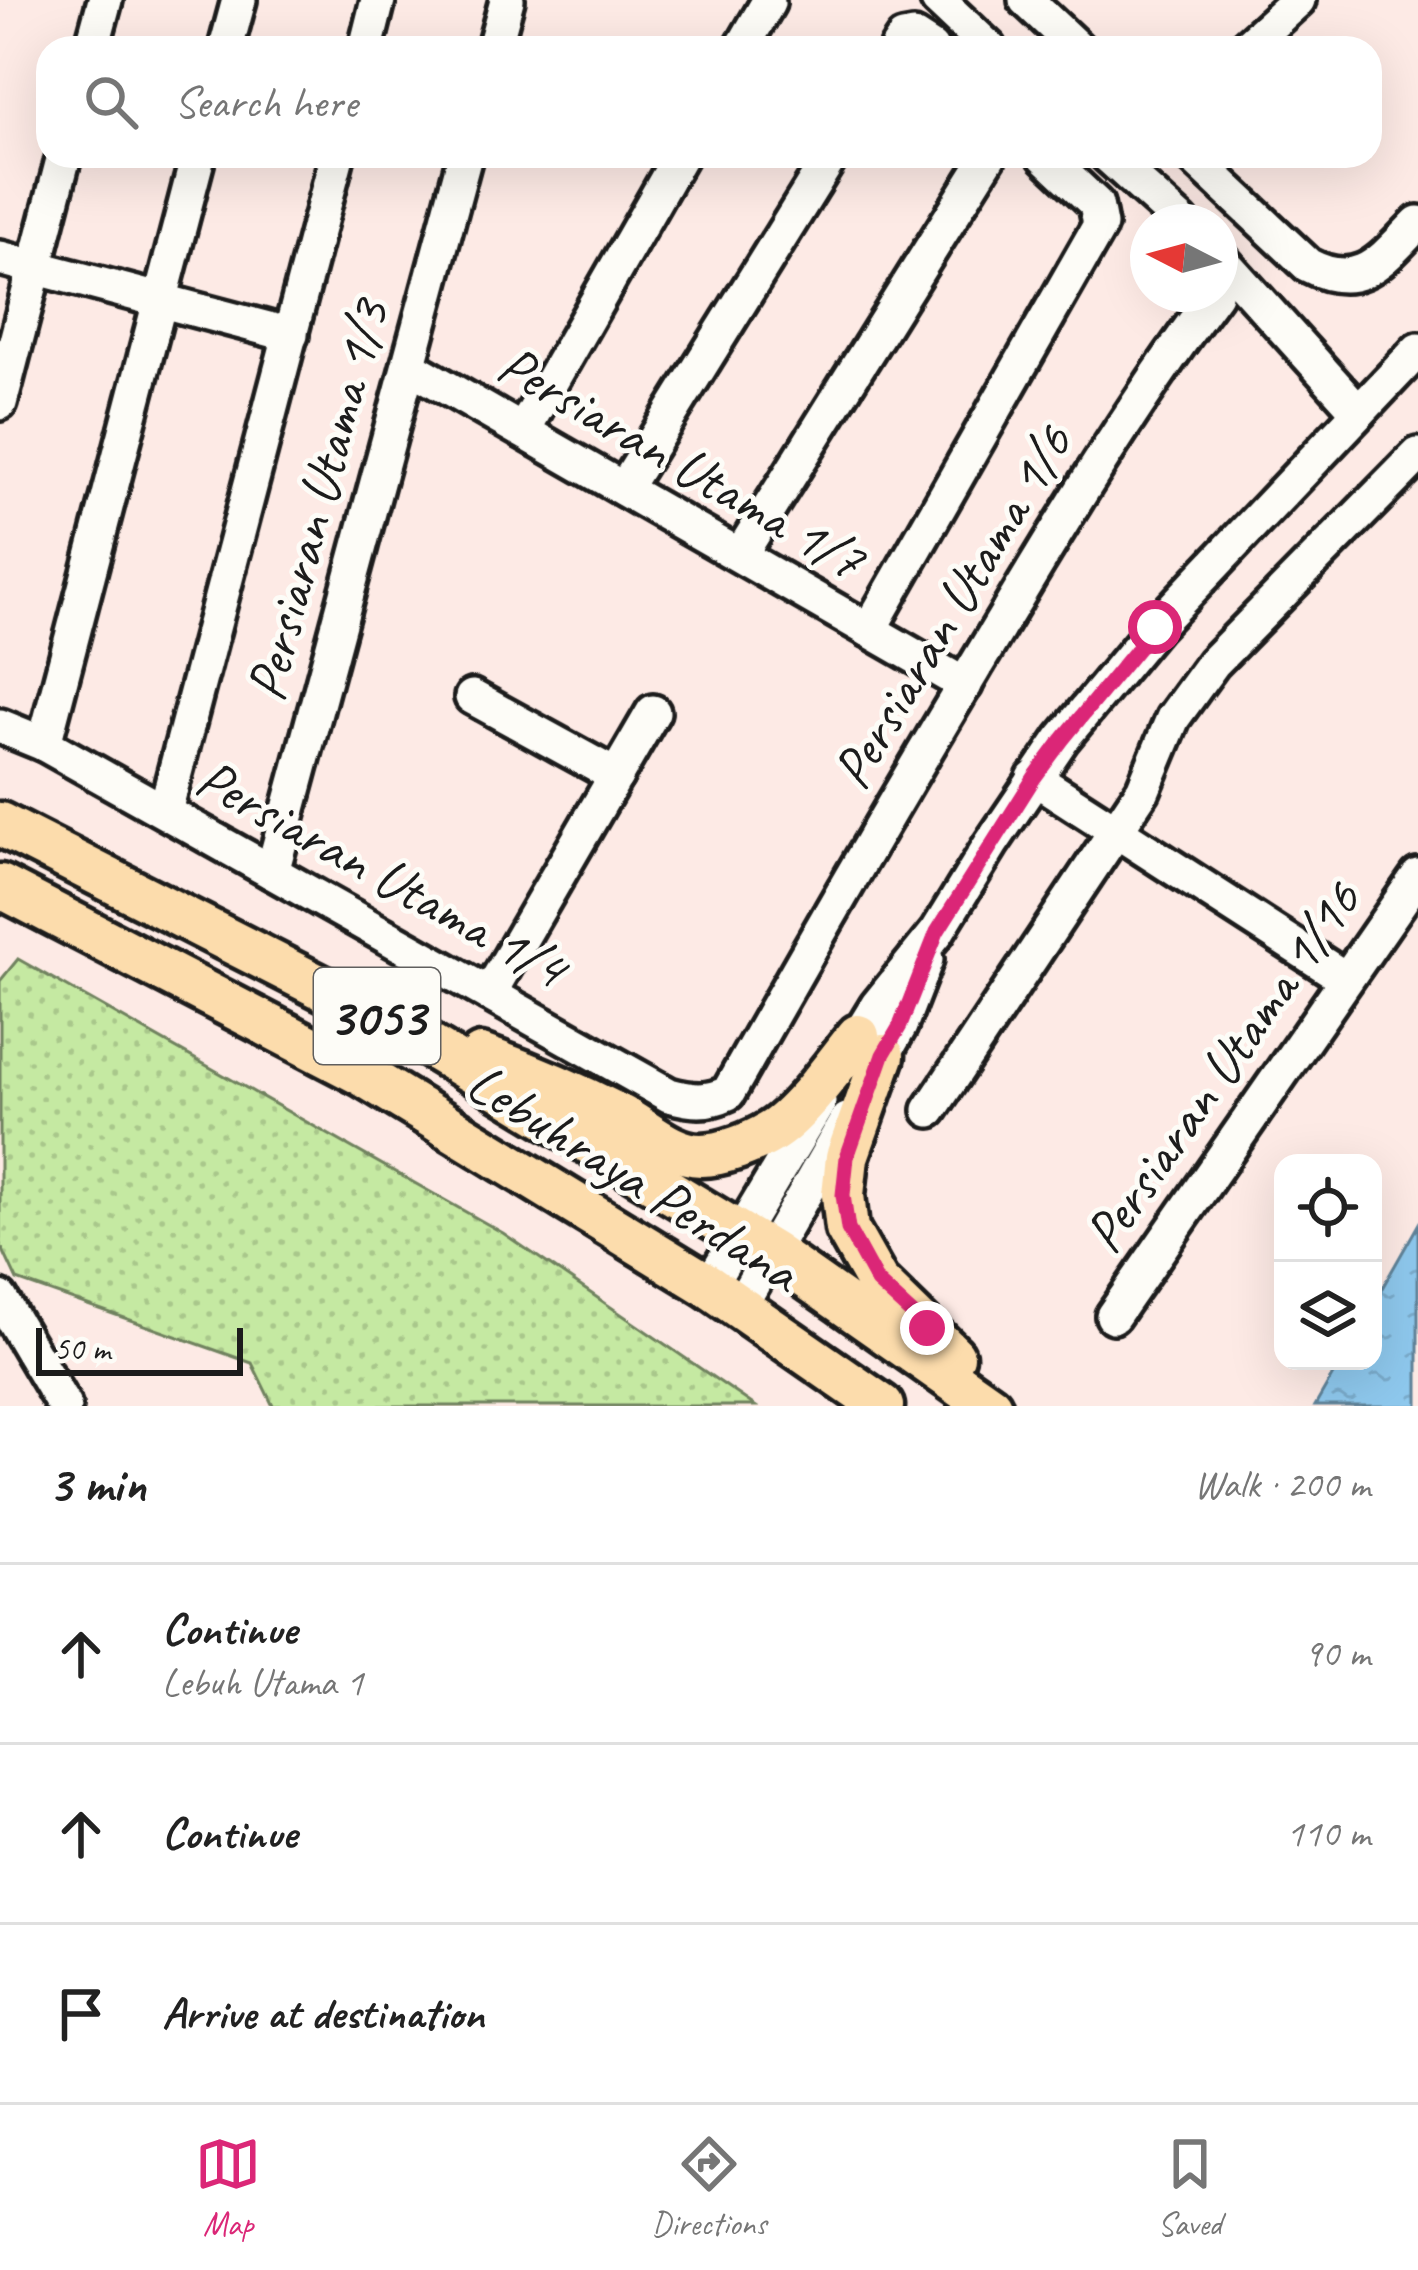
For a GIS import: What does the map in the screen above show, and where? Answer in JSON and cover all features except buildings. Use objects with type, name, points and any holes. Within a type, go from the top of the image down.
[{"type":"main road","name":"Lebuhraya Perdana","points":[[0,824],[395,1025],[756,1243],[989,1406]]},
{"type":"main road","name":"Lebuhraya Perdana","points":[[4,897],[362,1074],[725,1296],[882,1406]]},
{"type":"main road","points":[[395,1025],[546,1079],[673,1148],[699,1155],[775,1131],[871,1046]]},
{"type":"main road","points":[[871,1046],[847,1157],[843,1195],[848,1229],[877,1282],[1000,1406]]},
{"type":"street","points":[[95,36],[105,0]]},
{"type":"street","points":[[229,36],[238,0]]},
{"type":"street","points":[[369,36],[378,0]]},
{"type":"street","points":[[497,36],[507,0]]},
{"type":"street","points":[[938,0],[976,36]]},
{"type":"street","points":[[1026,0],[1065,36]]},
{"type":"street","points":[[1258,36],[1298,0]]},
{"type":"street","points":[[749,36],[768,3]]},
{"type":"street","points":[[0,403],[61,168]]},
{"type":"street","points":[[44,744],[195,168]]},
{"type":"street","points":[[165,812],[335,168]]},
{"type":"street","name":"Persiaran Utama 1/3","points":[[272,872],[462,168]]},
{"type":"street","points":[[523,431],[673,168]]},
{"type":"street","points":[[625,489],[823,168]]},
{"type":"street","points":[[740,555],[981,168]]},
{"type":"street","points":[[869,630],[1100,225],[1096,204],[1058,168]]},
{"type":"street","points":[[1121,168],[1160,204]]},
{"type":"street","points":[[1205,168],[1308,265],[1330,277],[1374,266],[1418,224]]},
{"type":"street","points":[[0,258],[290,334]]},
{"type":"street","points":[[1238,293],[1359,412]]},
{"type":"street","name":"Persiaran Utama 1/6","points":[[714,1100],[728,1093],[1083,485],[1198,312]]},
{"type":"street","points":[[725,1296],[871,1046],[900,1026],[937,932],[1034,778],[1155,627],[1418,350]]},
{"type":"street","name":"Persiaran Utama 1/7","points":[[409,366],[965,685]]},
{"type":"street","points":[[930,1110],[1143,790],[1173,718],[1213,663],[1418,455]]},
{"type":"street","points":[[472,697],[616,776]]},
{"type":"street","points":[[489,994],[653,712]]},
{"type":"street","name":"Persiaran Utama 1/4","points":[[0,726],[44,744],[669,1095],[694,1102],[714,1100]]},
{"type":"street","points":[[1034,778],[1346,979]]},
{"type":"street","name":"Persiaran Utama 1/16","points":[[1113,1316],[1418,876]]},
{"type":"street","points":[[0,1298],[64,1406]]},
{"type":"green space","points":[[18,959],[503,1233],[755,1406],[273,1406],[252,1363],[17,1280],[0,1244],[0,981]]},
{"type":"water","points":[[1418,1225],[1418,1406],[1315,1406],[1336,1370],[1382,1370],[1382,1288]]},
{"type":"route","points":[[927,1328],[877,1282],[848,1229],[843,1195],[847,1157],[883,1055],[900,1026],[937,932],[1034,778],[1155,627]]}]
